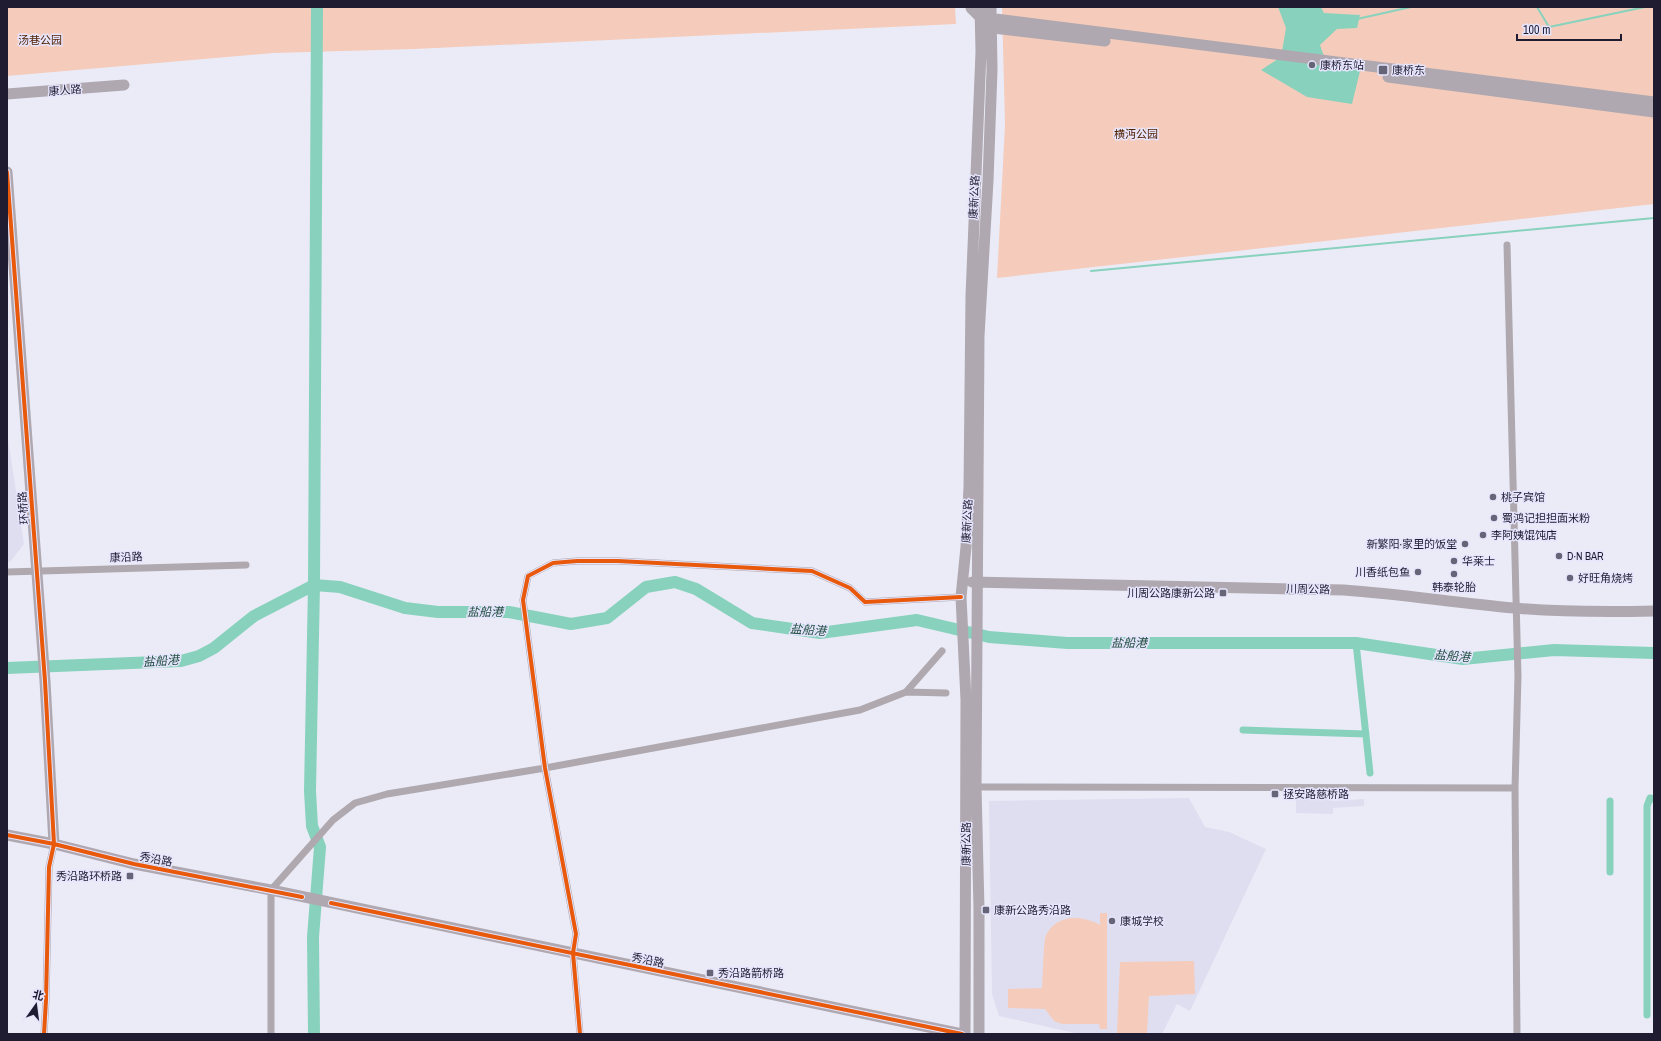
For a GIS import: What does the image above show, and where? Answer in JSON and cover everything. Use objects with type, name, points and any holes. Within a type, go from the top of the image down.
[{"type":"main road","name":"康新公路","points":[[979,1034],[979,909],[976,787],[979,336],[988,181],[992,23],[991,7]]},
{"type":"main road","name":"康新公路","points":[[965,1034],[966,700],[961,602],[969,487],[971,296],[980,79],[978,15]]},
{"type":"main road","points":[[978,15],[992,23],[1654,112]]},
{"type":"main road","points":[[992,23],[1233,50],[1654,102]]},
{"type":"main road","name":"康人路","points":[[7,94],[124,85]]},
{"type":"main road","name":"环桥路","points":[[7,172],[45,681],[54,844]]},
{"type":"main road","name":"川周公路","points":[[962,582],[1344,590],[1516,608],[1617,612],[1654,611]]},
{"type":"main road","name":"秀沿路","points":[[7,835],[54,844],[134,864],[271,890],[962,1034]]},
{"type":"street","points":[[1507,244],[1518,676],[1515,788],[1517,1034]]},
{"type":"street","points":[[580,1034],[573,953],[576,934],[546,768],[524,600],[528,576],[554,563],[577,561],[812,571],[850,588],[864,602],[961,602]]},
{"type":"street","name":"康沿路","points":[[7,572],[246,565]]},
{"type":"street","points":[[906,692],[942,651]]},
{"type":"street","points":[[271,1034],[271,890],[333,820],[355,803],[386,794],[546,768],[860,710],[906,692],[946,693]]},
{"type":"street","points":[[976,787],[1515,788]]},
{"type":"street","points":[[44,1034],[49,867],[54,844]]},
{"type":"shaded area","points":[[1278,7],[1321,7],[1324,13],[1360,15],[1357,28],[1337,29],[1320,45],[1326,62],[1348,71],[1362,63],[1352,104],[1307,97],[1261,70],[1281,57],[1286,28]]},
{"type":"shaded area","points":[[7,432],[24,544],[10,562],[7,562]]},
{"type":"shaded area","points":[[1296,797],[1332,797],[1332,801],[1364,799],[1364,806],[1333,808],[1333,814],[1296,813]]},
{"type":"shaded area","name":"康城学校","points":[[1189,798],[1205,827],[1229,832],[1266,849],[1190,1011],[1177,1004],[1162,1034],[1079,1034],[999,1016],[992,994],[989,801]]},
{"type":"green space","name":"汤巷公园","points":[[7,7],[955,7],[956,24],[414,49],[273,53],[7,76]]},
{"type":"green space","name":"横沔公园","points":[[1002,7],[1654,7],[1654,204],[997,278],[1005,125]]},
{"type":"green space","points":[[1100,913],[1107,913],[1107,1029],[1100,1029],[1099,1024],[1062,1024],[1054,1021],[1045,1009],[1008,1008],[1008,989],[1042,988],[1045,939],[1051,928],[1056,923],[1070,918],[1085,919],[1100,925]]},
{"type":"green space","points":[[1194,961],[1195,994],[1149,996],[1147,1034],[1117,1033],[1120,962]]},
{"type":"waterway","points":[[314,1034],[313,937],[320,847],[312,826],[310,791],[314,585],[317,7]]},
{"type":"waterway","points":[[1357,19],[1411,7]]},
{"type":"waterway","points":[[1537,7],[1549,27],[1645,7]]},
{"type":"waterway","points":[[1091,271],[1654,218]]},
{"type":"waterway","name":"盐船港","points":[[7,668],[181,661],[199,656],[214,648],[254,616],[314,585],[340,587],[405,608],[438,612],[509,612],[571,624],[607,618],[646,587],[675,582],[696,589],[752,623],[820,633],[917,620],[989,637],[1067,643],[1356,643],[1463,659],[1554,650],[1654,653]]},
{"type":"waterway","points":[[1356,643],[1370,773]]},
{"type":"waterway","points":[[1243,730],[1366,734]]},
{"type":"waterway","points":[[1647,1015],[1647,806],[1650,798],[1654,799]]},
{"type":"waterway","points":[[1610,801],[1610,872]]},
{"type":"cycle path","points":[[7,172],[45,681],[54,844],[49,867],[44,1034]]},
{"type":"cycle path","points":[[580,1034],[573,953],[576,934],[545,768],[523,600],[528,576],[553,563],[577,561],[618,561],[812,571],[850,588],[865,602],[961,597]]},
{"type":"cycle path","points":[[7,835],[54,844],[134,864],[302,897]]},
{"type":"cycle path","points":[[331,903],[962,1034]]},
{"type":"place","name":"康桥东站","points":[[1312,65]]},
{"type":"place","name":"康桥东","points":[[1383,70]]},
{"type":"place","name":"桃子宾馆","points":[[1493,497]]},
{"type":"place","name":"蜀鸿记担担面米粉","points":[[1494,518]]},
{"type":"place","name":"李阿姨馄饨店","points":[[1483,535]]},
{"type":"place","name":"新繁阳·家里的饭堂","points":[[1465,544]]},
{"type":"place","name":"D·N BAR","points":[[1559,556]]},
{"type":"place","name":"华莱士","points":[[1454,561]]},
{"type":"place","name":"川香纸包鱼","points":[[1418,572]]},
{"type":"place","name":"韩泰轮胎","points":[[1454,574]]},
{"type":"place","name":"好旺角烧烤","points":[[1570,578]]},
{"type":"place","name":"川周公路康新公路","points":[[1223,593]]},
{"type":"place","name":"拯安路慈桥路","points":[[1275,794]]},
{"type":"place","name":"秀沿路环桥路","points":[[130,876]]},
{"type":"place","name":"康新公路秀沿路","points":[[986,910]]},
{"type":"place","name":"康城学校","points":[[1112,921]]},
{"type":"place","name":"秀沿路箭桥路","points":[[710,973]]}]
